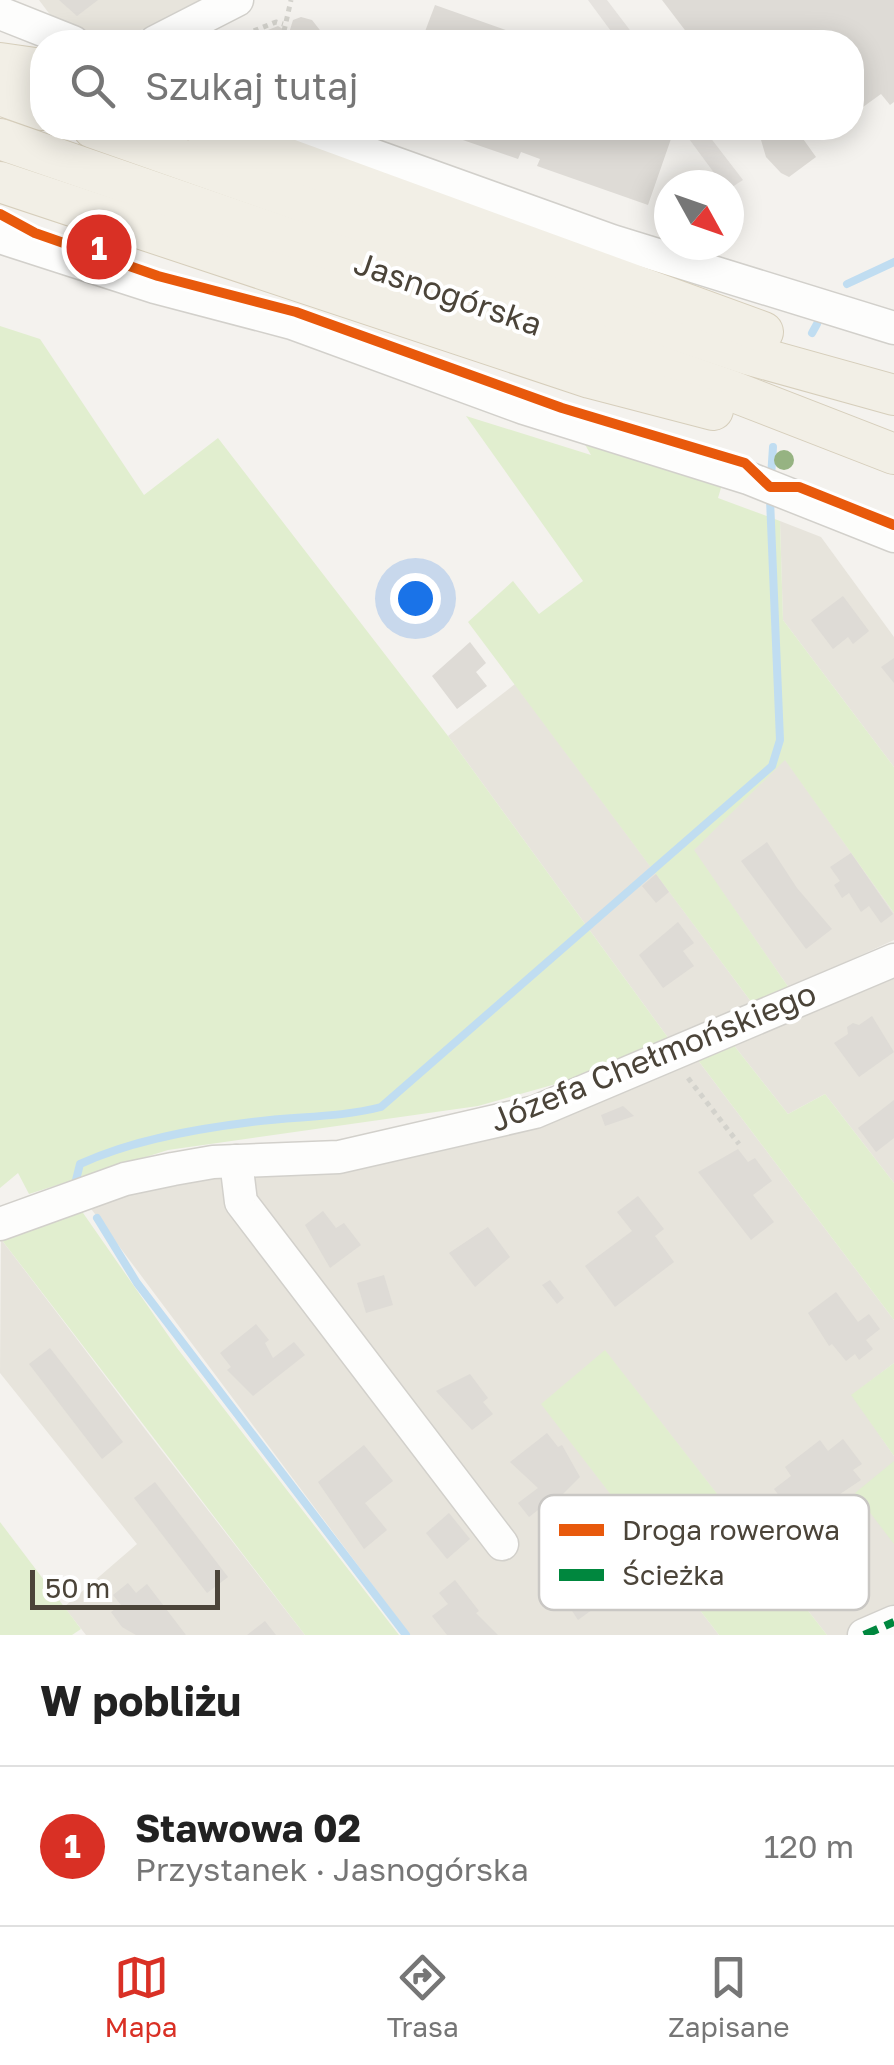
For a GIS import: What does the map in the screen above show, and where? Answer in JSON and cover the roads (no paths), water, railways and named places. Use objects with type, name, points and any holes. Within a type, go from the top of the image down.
[{"type":"main road","points":[[0,63],[30,67]]},
{"type":"main road","points":[[0,95],[30,106]]},
{"type":"main road","name":"Jasnogórska","points":[[0,139],[728,390],[894,454]]},
{"type":"main road","name":"Jasnogórska","points":[[127,140],[525,280],[750,355],[850,380],[894,396]]},
{"type":"main road","points":[[237,140],[762,332],[850,380]]},
{"type":"main road","points":[[0,182],[590,378],[753,421],[830,432]]},
{"type":"street","points":[[177,30],[236,0]]},
{"type":"street","points":[[0,13],[42,30]]},
{"type":"street","points":[[330,140],[612,241],[894,328]]},
{"type":"street","points":[[0,237],[155,288],[292,323],[524,408],[748,478],[894,536]]},
{"type":"street","name":"Józefa Chełmońskiego","points":[[0,1224],[125,1180],[236,1161],[339,1157],[535,1112],[894,960]]},
{"type":"street","points":[[236,1161],[242,1202],[502,1544]]},
{"type":"street","points":[[864,1635],[894,1622]]},
{"type":"waterway","points":[[847,284],[894,262]]},
{"type":"waterway","points":[[812,333],[817,324]]},
{"type":"waterway","points":[[771,477],[773,447]]},
{"type":"waterway","points":[[75,1184],[80,1164],[142,1142],[230,1125],[381,1107],[772,766],[780,740],[770,499]]},
{"type":"waterway","points":[[97,1218],[137,1283],[406,1635]]},
{"type":"place","name":"Stawowa 02","points":[[99,247]]}]
